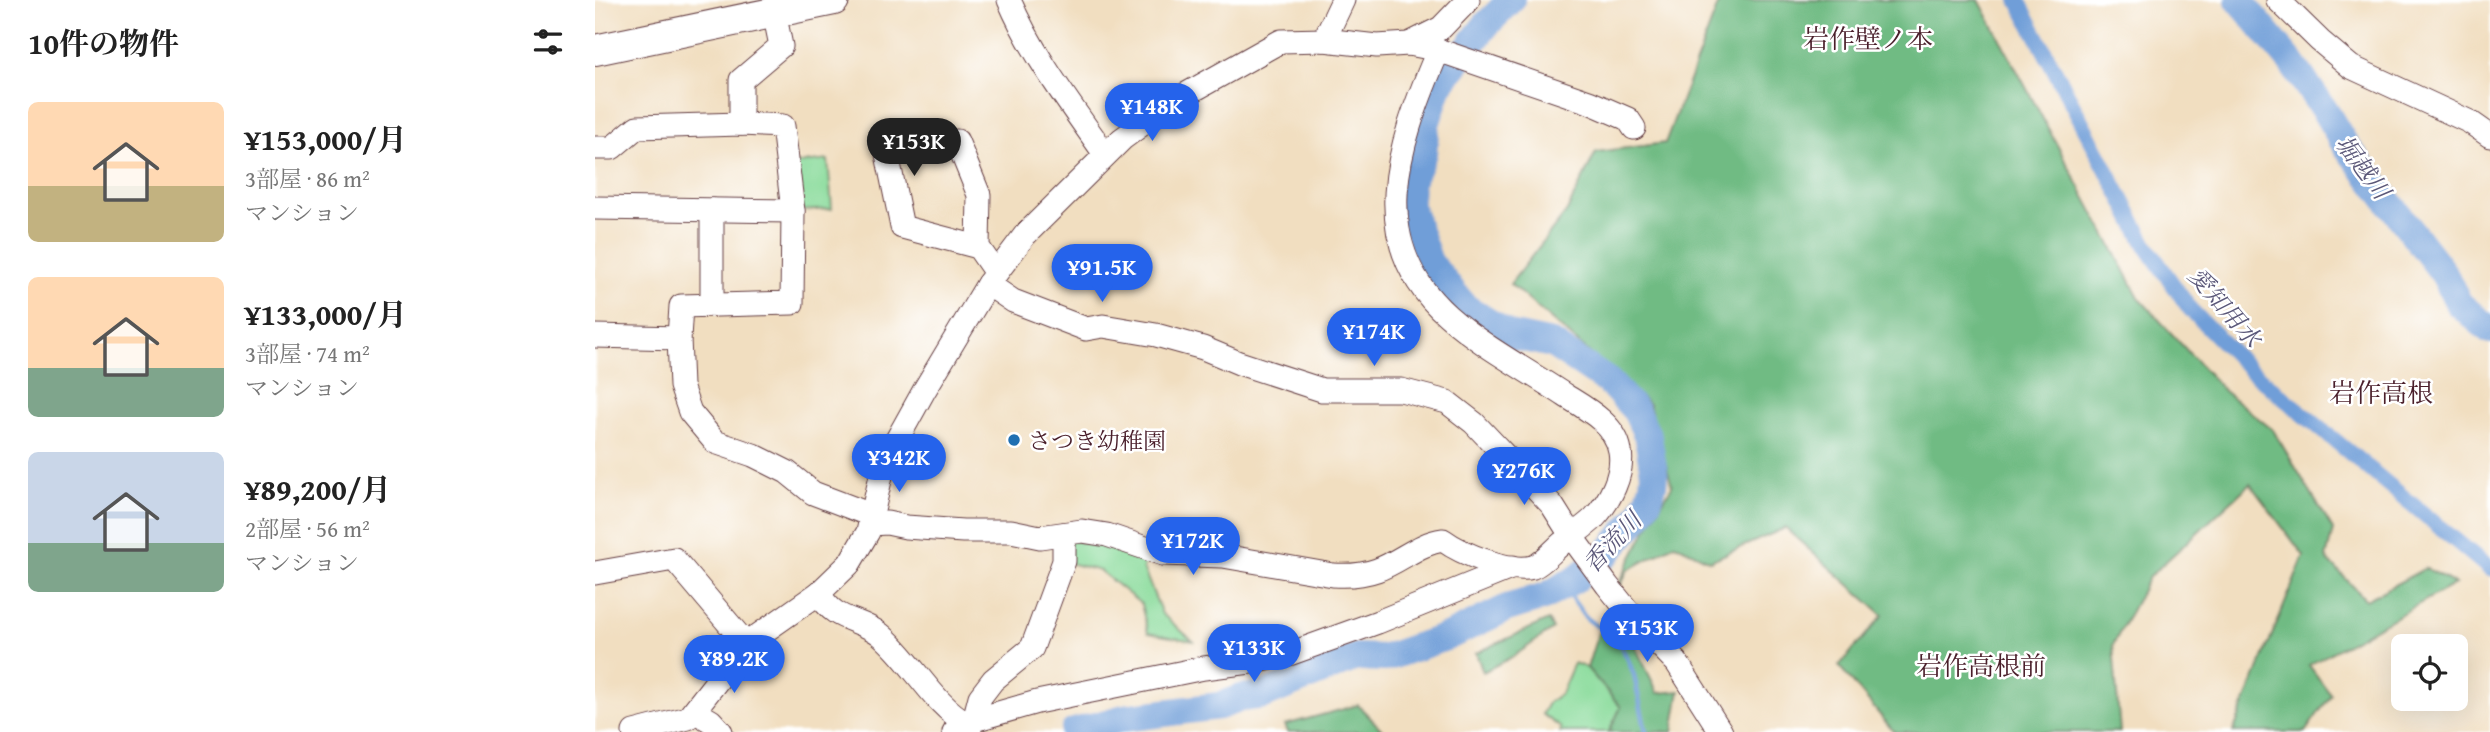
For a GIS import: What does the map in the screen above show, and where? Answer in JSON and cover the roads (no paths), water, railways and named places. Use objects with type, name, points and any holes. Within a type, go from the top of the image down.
[{"type":"main road","points":[[595,50],[834,0]]},
{"type":"street","points":[[1009,0],[1021,27],[1057,87],[1105,153]]},
{"type":"street","points":[[1324,40],[1343,0]]},
{"type":"street","points":[[1409,44],[1441,28],[1468,0]]},
{"type":"street","points":[[2278,0],[2351,67],[2470,122],[2490,136]]},
{"type":"street","points":[[741,124],[741,80],[781,46],[774,12]]},
{"type":"street","points":[[634,732],[672,728],[688,718],[746,644],[819,593],[849,564],[868,532],[884,463],[925,388],[992,279],[1025,235],[1105,153],[1174,101],[1281,41],[1324,40],[1377,46],[1409,44],[1438,50],[1589,102],[1628,118],[1634,128]]},
{"type":"street","points":[[595,148],[612,148],[636,127],[741,124],[783,126],[793,211],[792,303],[681,306],[678,338],[681,386],[690,412],[715,442],[754,455],[787,472],[813,493],[870,519],[906,527],[1011,531],[1040,537],[1082,531],[1107,535],[1163,554],[1223,556],[1333,575],[1350,576],[1377,570],[1429,542],[1443,540],[1476,557],[1513,567],[1535,567],[1594,518],[1617,485],[1620,451],[1611,428],[1577,402],[1481,342],[1447,316],[1420,287],[1402,250],[1395,201],[1396,174],[1409,123],[1438,50]]},
{"type":"street","points":[[978,247],[902,227],[887,154],[957,141],[979,195],[978,247],[992,279],[1013,301],[1086,329],[1103,326],[1156,335],[1203,348],[1239,363],[1322,390],[1401,390],[1447,402],[1474,422],[1552,505],[1572,538],[1636,621],[1677,663],[1721,732]]},
{"type":"street","points":[[595,208],[793,211]]},
{"type":"street","points":[[712,210],[712,305]]},
{"type":"street","points":[[595,336],[678,338]]},
{"type":"street","points":[[966,727],[992,680],[1032,648],[1065,561],[1064,534]]},
{"type":"street","points":[[595,573],[674,559],[746,644]]},
{"type":"street","points":[[966,727],[1050,699],[1205,668],[1258,662],[1292,653],[1378,622],[1513,567]]},
{"type":"street","points":[[819,593],[826,606],[878,633],[966,727]]},
{"type":"street","points":[[694,710],[711,721],[721,732]]},
{"type":"waterway","name":"香流川","points":[[1074,732],[1124,718],[1219,706],[1241,698],[1264,695],[1356,657],[1385,658],[1449,636],[1507,608],[1546,596],[1577,578],[1605,556],[1639,516],[1649,499],[1654,473],[1648,437],[1636,411],[1609,382],[1552,344],[1509,335],[1465,307],[1429,262],[1409,205],[1410,183],[1423,153],[1426,124],[1439,85],[1487,24],[1511,0]]},
{"type":"waterway","name":"愛知用水","points":[[2018,0],[2147,247],[2190,309],[2250,370],[2490,569]]},
{"type":"waterway","name":"堀越川","points":[[2239,0],[2291,62],[2344,143],[2444,274],[2459,304],[2490,330]]},
{"type":"waterway","points":[[1563,586],[1586,618],[1618,642],[1627,657],[1634,675],[1646,732]]},
{"type":"place","name":"さつき幼稚園","points":[[1014,440]]},
{"type":"district","name":"岩作壁ノ本","points":[[1868,38]]},
{"type":"district","name":"岩作高根","points":[[2381,392]]},
{"type":"district","name":"岩作高根前","points":[[1981,665]]}]
